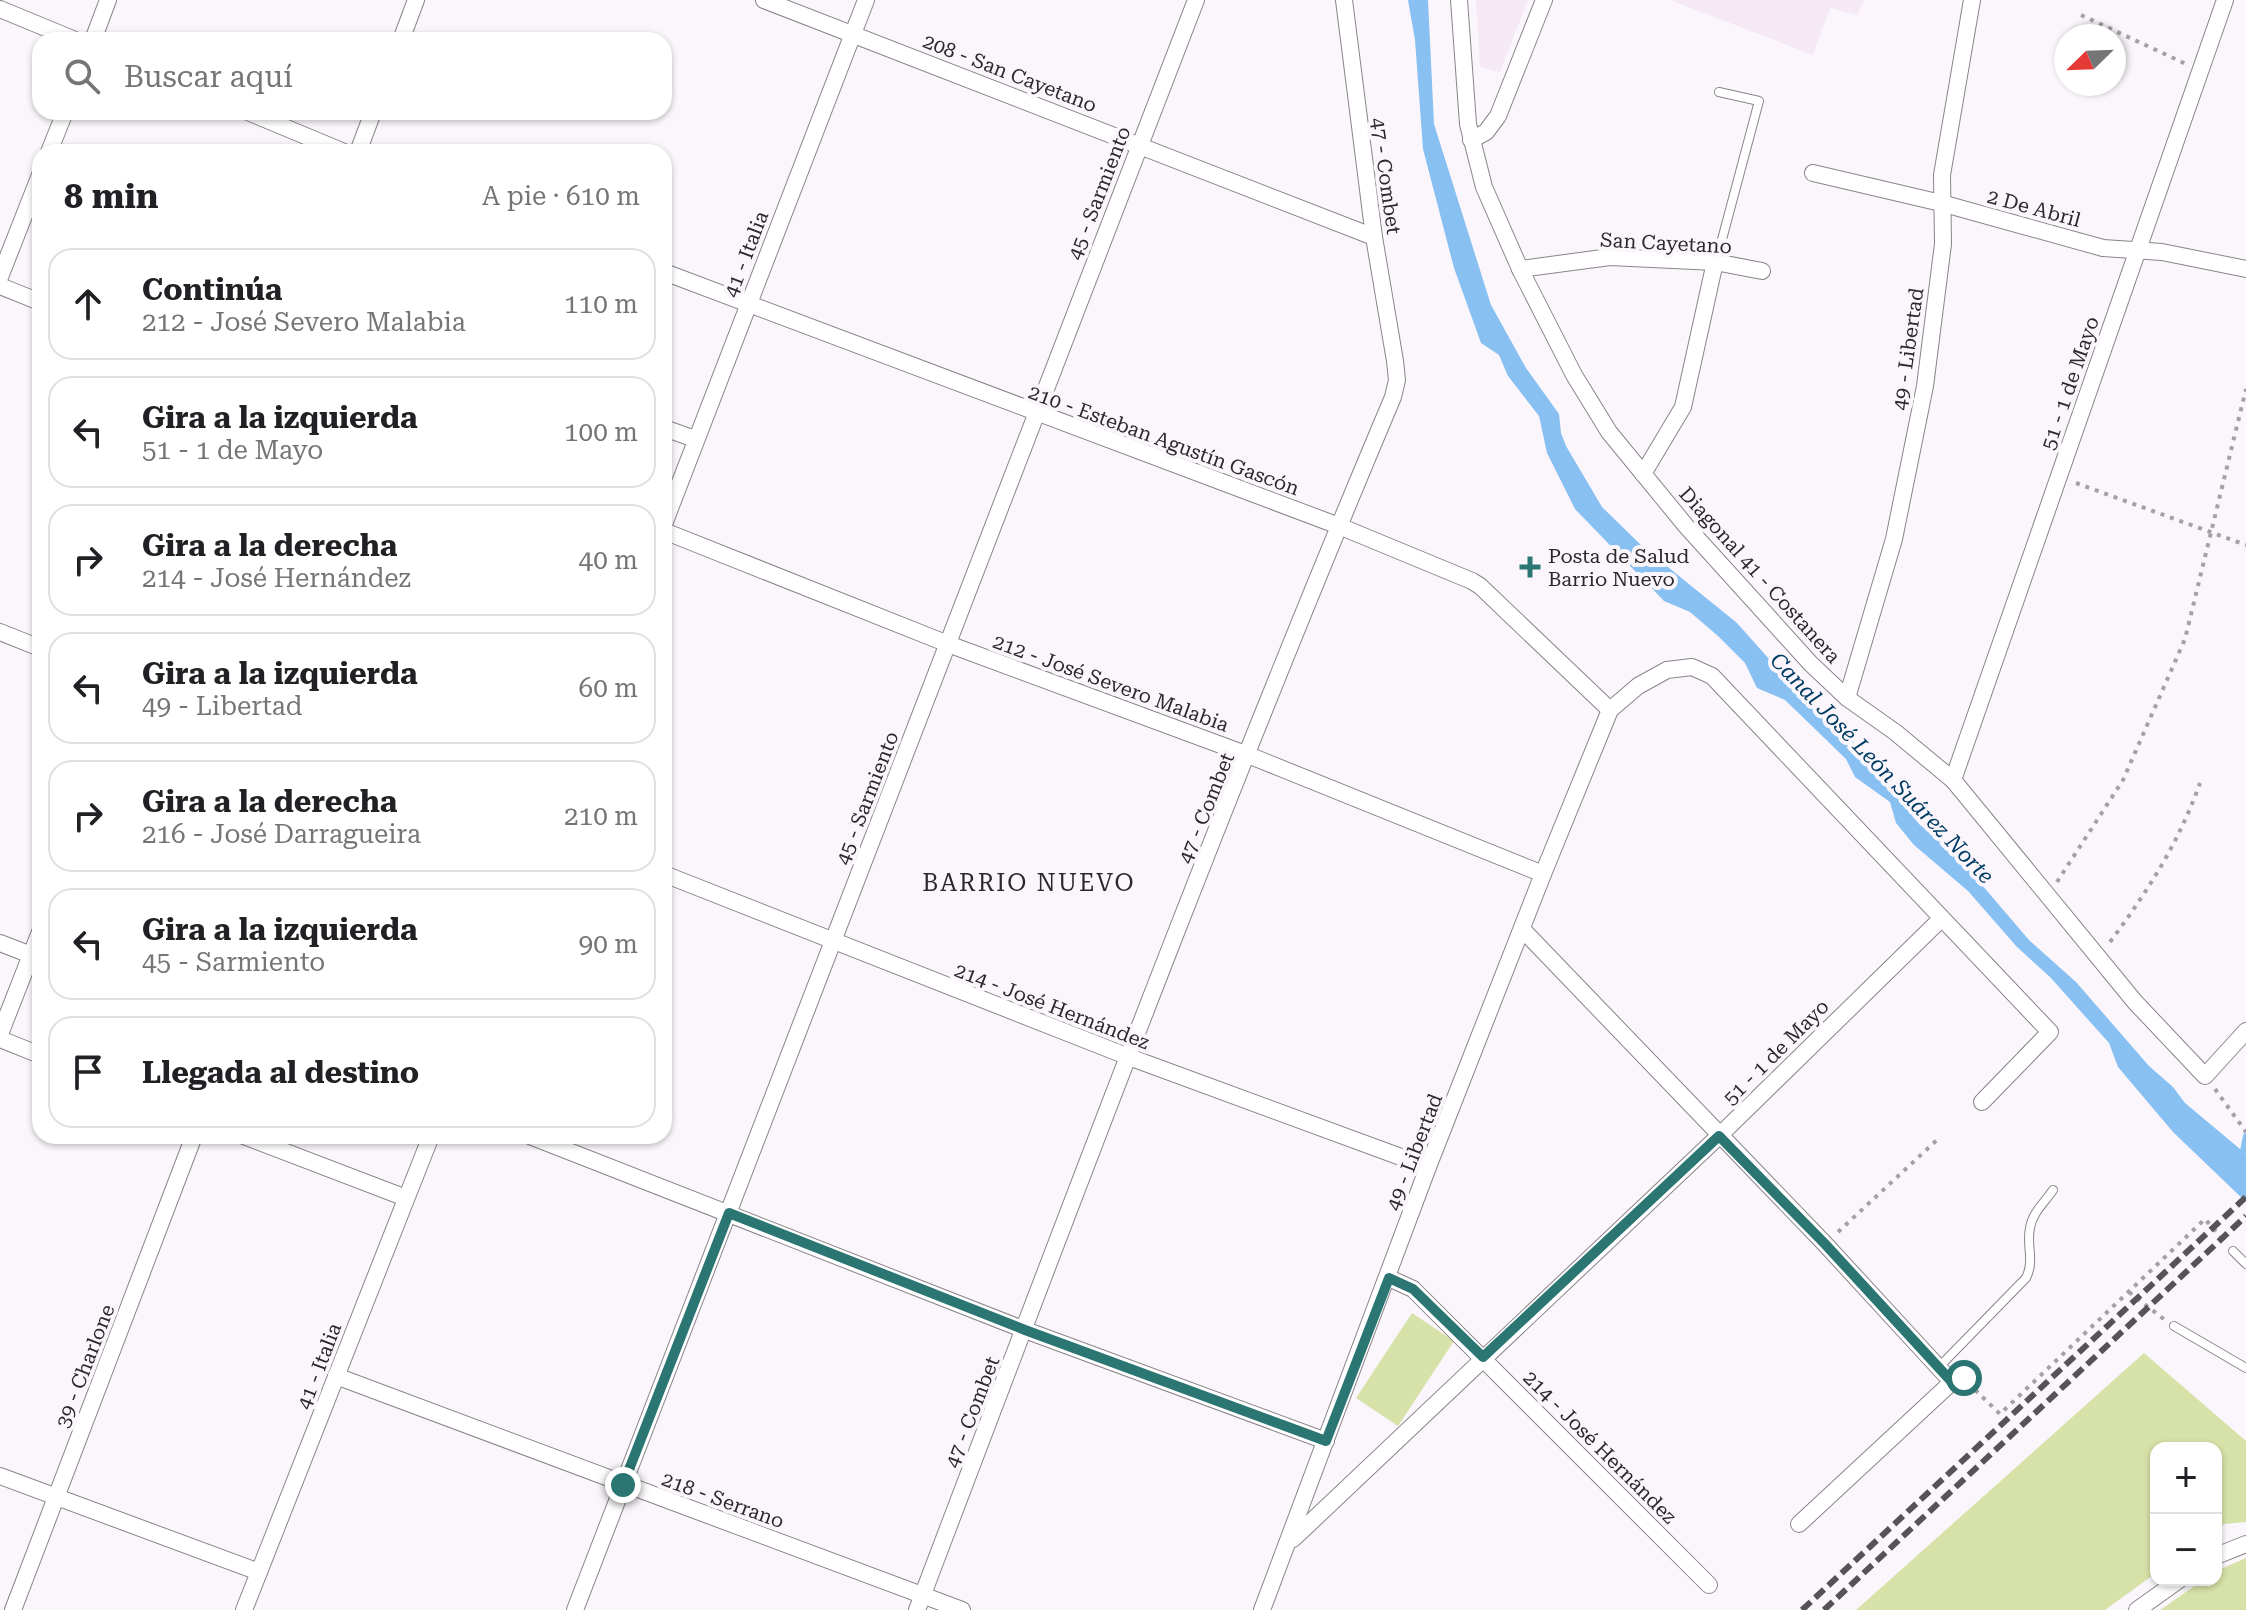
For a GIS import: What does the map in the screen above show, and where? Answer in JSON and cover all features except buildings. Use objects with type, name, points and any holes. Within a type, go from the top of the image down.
[{"type":"street","points":[[96,32],[108,0]]},
{"type":"street","points":[[404,32],[416,0]]},
{"type":"street","name":"208 - San Cayetano","points":[[764,0],[1374,237]]},
{"type":"street","name":"41 - Italia","points":[[672,502],[866,0]]},
{"type":"street","name":"45 - Sarmiento","points":[[575,1610],[1196,0]]},
{"type":"street","name":"47 - Combet","points":[[920,1602],[1129,1057],[1393,397],[1397,380],[1374,237],[1344,0]]},
{"type":"street","name":"Diagonal 41 - Costanera","points":[[1459,0],[1471,140],[1484,187],[1520,269],[1574,375],[1609,432],[1811,664],[1847,698],[1953,780],[2135,1002],[2205,1076]]},
{"type":"street","points":[[1471,140],[1486,132],[1498,116],[1544,0]]},
{"type":"street","name":"49 - Libertad","points":[[1847,698],[1894,539],[1925,386],[1943,244],[1942,175],[1972,0]]},
{"type":"street","name":"51 - 1 de Mayo","points":[[1953,780],[2225,0]]},
{"type":"street","points":[[0,9],[56,32]]},
{"type":"street","points":[[52,144],[62,120]]},
{"type":"street","points":[[267,120],[325,144]]},
{"type":"street","points":[[361,144],[370,120]]},
{"type":"street","name":"2 De Abril","points":[[1813,173],[1941,203],[2103,248],[2162,252],[2246,269]]},
{"type":"street","points":[[0,277],[32,195]]},
{"type":"street","name":"San Cayetano","points":[[1520,269],[1610,257],[1715,262],[1762,271]]},
{"type":"street","points":[[1643,474],[1683,407],[1715,262]]},
{"type":"street","name":"210 - Esteban Agustín Gascón","points":[[672,275],[1339,526],[1480,586],[1610,710]]},
{"type":"street","points":[[0,286],[32,299]]},
{"type":"street","points":[[672,431],[695,439]]},
{"type":"street","name":"212 - José Severo Malabia","points":[[672,534],[948,644],[1248,755],[1543,874]]},
{"type":"street","points":[[0,632],[32,645]]},
{"type":"street","points":[[1610,710],[1638,686],[1667,670],[1692,667],[1712,676],[2050,1032],[1982,1102]]},
{"type":"street","name":"49 - Libertad","points":[[1262,1610],[1389,1278],[1428,1167],[1610,710]]},
{"type":"street","name":"214 - José Hernández","points":[[672,877],[1129,1057],[1428,1167]]},
{"type":"street","name":"51 - 1 de Mayo","points":[[1288,1543],[1719,1136],[1941,919]]},
{"type":"street","points":[[1522,929],[1825,1244],[1952,1382],[1799,1524]]},
{"type":"street","points":[[0,943],[31,955],[0,1036],[32,1051]]},
{"type":"street","points":[[2205,1076],[2246,1031]]},
{"type":"street","name":"39 - Charlone","points":[[13,1610],[191,1144]]},
{"type":"street","points":[[265,1144],[406,1198]]},
{"type":"street","name":"41 - Italia","points":[[244,1610],[428,1144]]},
{"type":"street","points":[[551,1144],[1025,1330],[1326,1441]]},
{"type":"street","name":"214 - José Hernández","points":[[1389,1278],[1413,1289],[1709,1585]]},
{"type":"street","name":"218 - Serrano","points":[[336,1376],[920,1602],[962,1610]]},
{"type":"street","points":[[0,1476],[259,1572]]},
{"type":"street","points":[[2222,1554],[2246,1544]]},
{"type":"street","points":[[2137,1610],[2171,1586]]},
{"type":"lane","points":[[1715,262],[1759,101],[1719,92]]},
{"type":"lane","points":[[1939,1367],[2026,1278],[2032,1268],[2029,1229],[2036,1212],[2053,1190]]},
{"type":"lane","points":[[2233,1251],[2246,1264]]},
{"type":"lane","points":[[2174,1326],[2246,1368]]},
{"type":"path","points":[[2081,15],[2199,71]]},
{"type":"path","points":[[2048,895],[2123,780],[2185,639],[2246,389]]},
{"type":"path","points":[[2059,476],[2246,545]]},
{"type":"path","points":[[2099,957],[2156,878],[2178,839],[2200,783]]},
{"type":"path","points":[[2205,1076],[2244,1130]]},
{"type":"path","points":[[1825,1244],[1938,1139]]},
{"type":"path","points":[[1952,1382],[1964,1378],[2000,1414],[2205,1219],[2233,1251]]},
{"type":"path","points":[[2129,1292],[2174,1326]]},
{"type":"shaded area","points":[[1476,0],[1528,0],[1500,72],[1480,67]]},
{"type":"shaded area","points":[[1670,0],[1864,0],[1857,15],[1830,8],[1813,55]]},
{"type":"green space","points":[[1412,1313],[1454,1341],[1398,1426],[1356,1398]]},
{"type":"green space","points":[[2144,1353],[2246,1441],[2246,1522],[2222,1526],[2222,1442],[2150,1442],[2150,1577],[2105,1610],[1856,1610]]},
{"type":"green space","points":[[2246,1558],[2246,1610],[2160,1610],[2194,1586],[2222,1586],[2222,1568]]},
{"type":"water","points":[[1408,0],[1428,0],[1434,124],[1491,305],[1526,368],[1559,414],[1566,446],[1602,507],[1642,546],[1737,623],[1803,697],[1848,732],[1865,763],[1896,785],[1901,802],[1920,825],[1952,850],[2029,940],[2076,982],[2185,1103],[2246,1154],[2246,1202],[2173,1132],[2118,1067],[2109,1043],[2050,977],[2017,947],[1968,891],[1914,845],[1896,823],[1890,802],[1855,777],[1846,759],[1785,700],[1757,688],[1745,663],[1718,636],[1690,612],[1664,601],[1575,509],[1547,453],[1539,416],[1508,376],[1499,355],[1481,343],[1454,268],[1423,149],[1415,40]]},
{"type":"waterway","points":[[2242,1156],[2246,1136]]},
{"type":"railway","points":[[1802,1610],[2246,1197]]},
{"type":"railway","points":[[1824,1610],[2246,1216]]},
{"type":"place","name":"Posta de Salud Barrio Nuevo","points":[[1530,567]]},
{"type":"district","name":"BARRIO NUEVO","points":[[1029,883]]},
{"type":"route","points":[[623,1485],[729,1213],[1025,1330],[1326,1441],[1389,1278],[1413,1289],[1483,1357],[1719,1136],[1825,1244],[1952,1382],[1964,1378]]},
{"type":"water label","name":"Canal José León Suárez Norte","points":[[1882,768]]}]
